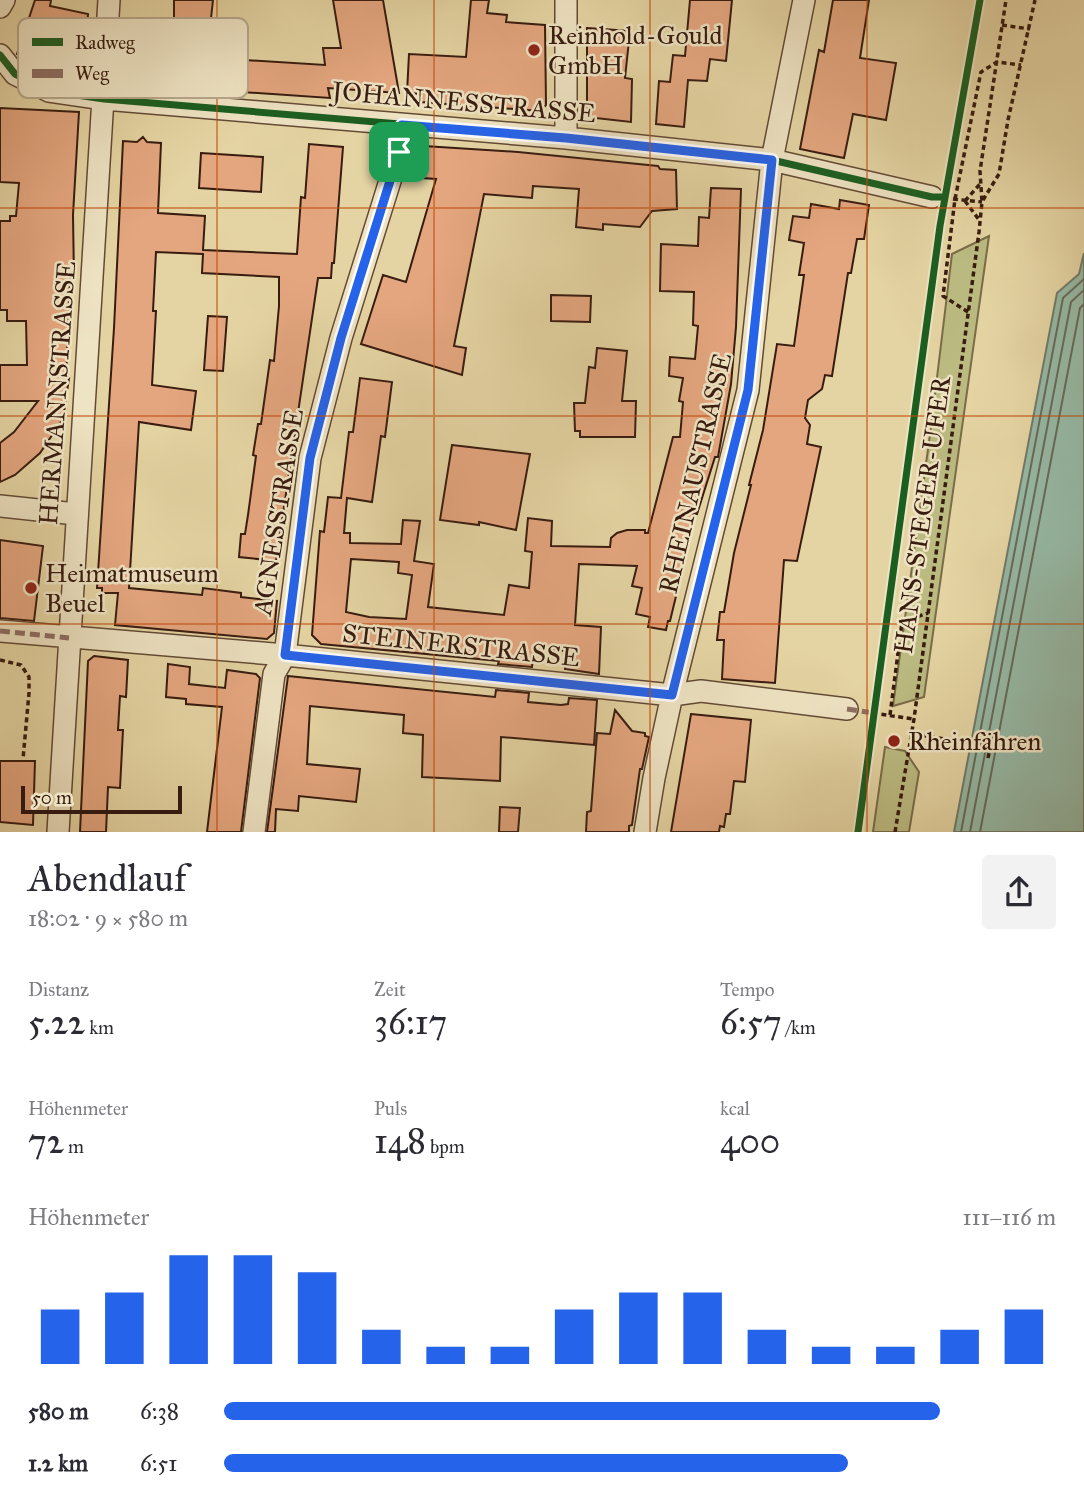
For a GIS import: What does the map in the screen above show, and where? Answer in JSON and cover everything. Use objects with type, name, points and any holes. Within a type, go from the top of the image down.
[{"type":"street","points":[[0,7],[4,0]]},
{"type":"street","name":"HERMANNSTRASSE","points":[[108,18],[109,0]]},
{"type":"street","points":[[566,0],[566,138]]},
{"type":"street","name":"RHEINAUSTRASSE","points":[[645,832],[656,765],[672,695],[746,400],[772,160],[804,0]]},
{"type":"street","name":"JOHANNESSTRASSE","points":[[0,55],[18,76]]},
{"type":"street","name":"JOHANNESSTRASSE","points":[[97,98],[566,138],[772,160],[932,197]]},
{"type":"street","name":"HERMANNSTRASSE","points":[[58,832],[104,99]]},
{"type":"street","name":"AGNESSTRASSE","points":[[254,832],[274,674],[285,655],[310,458],[337,350],[399,152],[402,125]]},
{"type":"street","points":[[0,506],[76,514]]},
{"type":"street","name":"STEINERSTRASSE","points":[[0,631],[285,655],[672,695],[701,691],[847,709]]},
{"type":"path","points":[[982,202],[980,171],[1006,0]]},
{"type":"path","points":[[982,202],[999,174],[1008,120],[1035,0]]},
{"type":"path","points":[[1002,25],[1030,29]]},
{"type":"path","points":[[968,312],[943,296],[955,199],[981,72],[997,62],[1021,65]]},
{"type":"path","points":[[965,201],[980,184]]},
{"type":"path","points":[[965,201],[982,202]]},
{"type":"path","points":[[965,201],[980,221]]},
{"type":"path","points":[[890,715],[902,622],[929,613]]},
{"type":"path","points":[[0,660],[21,665],[29,677],[23,759]]},
{"type":"path","points":[[873,713],[914,719]]},
{"type":"path","points":[[912,734],[991,746]]},
{"type":"path","points":[[988,758],[993,734]]},
{"type":"green space","points":[[989,236],[924,697],[893,706],[952,254]]},
{"type":"green space","points":[[885,747],[905,751],[919,772],[909,832],[873,832]]},
{"type":"water","points":[[1084,253],[1084,832],[954,832],[1057,293],[1079,274]]},
{"type":"building","points":[[35,0],[51,0],[50,6],[88,14],[88,18],[29,18]]},
{"type":"building","points":[[174,0],[213,0],[211,18],[174,18]]},
{"type":"building","points":[[333,0],[383,0],[399,93],[328,88],[330,98],[248,92],[248,60],[325,65],[323,48],[341,48]]},
{"type":"building","points":[[471,0],[489,0],[487,13],[507,15],[506,22],[545,25],[546,105],[540,111],[421,102],[422,94],[407,93],[409,54],[466,57]]},
{"type":"building","points":[[690,0],[732,0],[726,61],[710,59],[707,81],[688,80],[684,127],[656,124],[659,81],[670,82],[673,55],[685,56]]},
{"type":"building","points":[[833,0],[869,0],[860,58],[896,63],[886,120],[853,114],[844,158],[800,149],[819,50],[824,52]]},
{"type":"building","points":[[587,28],[630,31],[625,78],[632,79],[631,122],[587,117]]},
{"type":"building","points":[[0,108],[79,112],[73,215],[74,279],[70,279],[66,378],[69,378],[63,419],[40,453],[15,475],[0,482],[0,443],[14,432],[38,401],[0,401],[0,365],[27,365],[26,321],[7,321],[7,310],[0,310],[0,221],[10,221],[10,216],[16,216],[19,183],[0,182]]},
{"type":"building","points":[[143,137],[147,142],[161,143],[158,213],[205,216],[203,250],[297,254],[301,197],[305,198],[309,144],[343,147],[334,263],[331,278],[318,278],[276,561],[239,557],[241,534],[245,534],[248,515],[258,424],[261,424],[270,360],[274,361],[279,277],[202,273],[203,254],[156,252],[152,385],[196,391],[191,430],[139,422],[129,588],[202,595],[203,588],[241,593],[241,597],[277,601],[274,633],[267,639],[115,625],[118,593],[102,593],[102,588],[97,588],[123,141],[137,142]]},
{"type":"building","points":[[424,146],[518,152],[676,170],[677,209],[652,211],[640,227],[603,224],[603,230],[576,227],[579,189],[533,186],[532,198],[484,194],[454,346],[466,348],[462,375],[361,344],[383,275],[406,282],[436,179],[422,178]]},
{"type":"building","points":[[201,153],[263,157],[261,192],[199,188]]},
{"type":"building","points":[[711,188],[741,189],[731,384],[718,457],[715,457],[697,514],[693,513],[691,534],[666,630],[648,627],[650,617],[636,614],[642,588],[632,586],[637,566],[579,564],[575,625],[601,627],[599,674],[565,669],[566,651],[534,649],[532,667],[498,664],[499,661],[321,644],[312,635],[320,531],[324,532],[328,497],[341,498],[349,432],[353,432],[360,378],[392,382],[385,437],[381,436],[372,502],[347,498],[344,533],[350,533],[350,543],[401,544],[403,520],[420,521],[414,561],[434,564],[428,607],[504,615],[509,585],[529,588],[532,552],[525,551],[528,518],[552,521],[551,546],[610,547],[611,538],[617,533],[645,530],[645,533],[648,533],[673,437],[680,437],[683,402],[679,401],[683,378],[669,376],[670,357],[695,359],[698,326],[693,325],[694,292],[660,291],[661,244],[698,246],[699,217],[709,218]],"holes":[[[351,559],[399,562],[398,573],[412,575],[406,619],[369,617],[346,612]]]},
{"type":"building","points":[[840,200],[869,205],[864,239],[857,239],[851,273],[848,273],[832,376],[825,375],[822,389],[808,400],[805,418],[810,425],[807,444],[821,447],[797,561],[784,560],[775,683],[722,679],[724,640],[717,640],[720,612],[724,612],[734,553],[763,430],[777,344],[794,346],[804,275],[799,275],[804,243],[789,240],[793,216],[809,218],[811,204],[839,209]]},
{"type":"building","points":[[551,295],[591,296],[590,322],[551,321]]},
{"type":"building","points":[[208,316],[227,317],[223,371],[204,370]]},
{"type":"building","points":[[597,348],[627,351],[622,401],[636,401],[635,437],[580,437],[580,431],[575,431],[574,403],[585,403],[589,367],[595,368]]},
{"type":"building","points":[[452,445],[530,454],[516,530],[479,522],[479,525],[440,520]]},
{"type":"building","name":"Heimatmuseum Beuel","points":[[0,540],[43,546],[34,621],[0,618]]},
{"type":"building","points":[[94,656],[128,660],[126,697],[120,696],[118,730],[123,730],[120,788],[108,787],[106,832],[80,832],[88,661]]},
{"type":"building","points":[[168,664],[190,667],[189,684],[225,688],[227,670],[256,674],[260,678],[241,832],[207,832],[222,707],[186,704],[186,699],[166,697]]},
{"type":"building","points":[[288,676],[495,697],[496,690],[529,693],[528,702],[561,705],[568,704],[569,698],[597,700],[594,745],[501,737],[500,781],[422,777],[423,735],[403,733],[404,715],[310,706],[307,764],[360,769],[356,802],[299,796],[298,811],[276,809],[275,832],[267,832]]},
{"type":"building","points":[[615,710],[632,731],[645,733],[645,736],[649,737],[640,769],[632,825],[629,826],[629,832],[586,832],[587,812],[591,811],[597,733],[610,734]]},
{"type":"building","points":[[691,714],[751,720],[745,782],[734,781],[730,814],[726,814],[724,827],[720,826],[719,832],[671,832]]},
{"type":"building","points":[[0,761],[35,761],[33,825],[0,822]]},
{"type":"building","points":[[500,807],[520,808],[518,832],[499,832]]},
{"type":"marked path","points":[[0,631],[69,638]]},
{"type":"marked path","points":[[847,709],[873,713]]},
{"type":"cycle path","name":"HANS-STEGER-UFER","points":[[858,832],[940,226],[980,0]]},
{"type":"cycle path","points":[[0,55],[18,76]]},
{"type":"cycle path","points":[[97,98],[566,138],[772,160],[932,197],[944,197]]},
{"type":"place","name":"Reinhold-Gould GmbH","points":[[534,50]]},
{"type":"place","name":"Heimatmuseum Beuel","points":[[31,588]]},
{"type":"place","name":"Rheinfähren","points":[[894,741]]},
{"type":"route","points":[[402,125],[566,138],[772,160],[748,390],[672,695],[285,655],[310,458],[341,338],[399,152],[402,125]]}]
